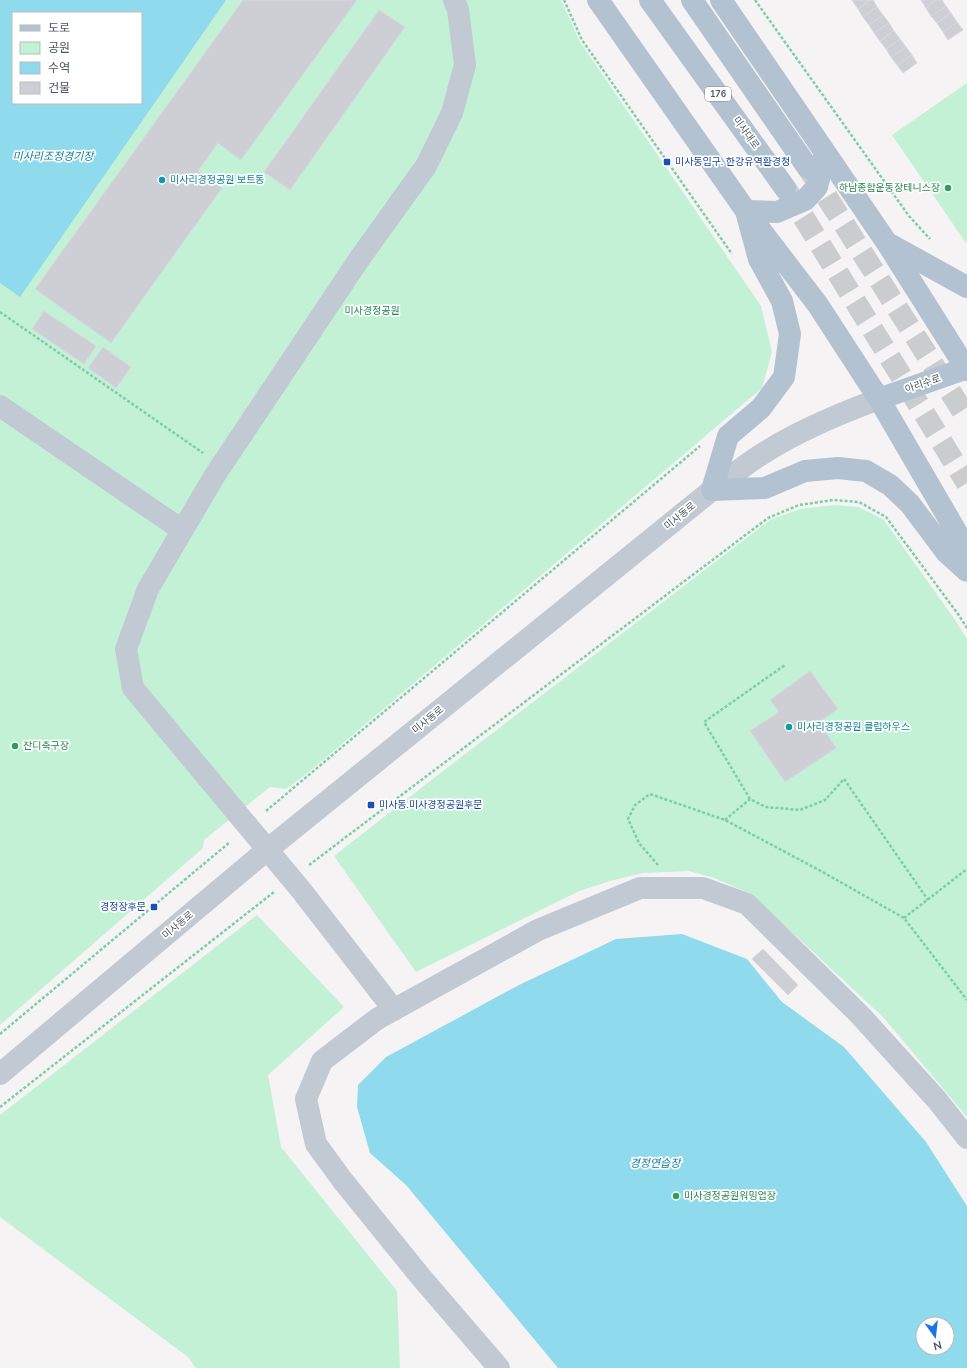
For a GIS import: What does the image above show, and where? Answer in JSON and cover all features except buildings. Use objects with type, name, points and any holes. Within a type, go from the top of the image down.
[{"type":"main road","points":[[598,0],[746,211],[818,306],[879,399],[967,550]]},
{"type":"main road","name":"미사대로","points":[[650,0],[785,188]]},
{"type":"main road","points":[[692,0],[808,168]]},
{"type":"main road","points":[[721,0],[887,243],[967,369]]},
{"type":"main road","points":[[746,211],[777,212],[805,200],[817,186],[825,153]]},
{"type":"main road","points":[[746,211],[759,259],[782,300],[790,334],[784,377],[761,408],[728,436],[712,490],[765,488],[805,471],[838,468],[866,471],[890,486],[910,504],[946,552],[967,571]]},
{"type":"main road","points":[[887,243],[967,287]]},
{"type":"main road","name":"아리수로","points":[[879,399],[967,369]]},
{"type":"street","points":[[394,1010],[301,890],[133,688],[126,648],[148,589],[224,461],[360,258],[426,166],[452,113],[465,65],[458,10],[454,0]]},
{"type":"street","name":"미사동로","points":[[0,1074],[267,850],[712,490],[767,451],[814,426],[879,399]]},
{"type":"street","points":[[0,406],[182,530]]},
{"type":"street","points":[[499,1368],[420,1276],[343,1181],[316,1144],[306,1099],[322,1061],[377,1019],[538,930],[640,888],[703,888],[747,904],[860,1015],[937,1100],[967,1138]]},
{"type":"path","points":[[564,0],[582,40],[736,259]]},
{"type":"path","points":[[755,0],[909,216],[933,242]]},
{"type":"path","points":[[0,312],[204,454]]},
{"type":"path","points":[[0,1034],[703,443]]},
{"type":"path","points":[[0,1106],[291,878],[768,518],[800,505],[833,500],[859,502],[886,517],[967,628]]},
{"type":"path","points":[[785,665],[704,722],[750,799],[766,807],[800,810],[824,800],[844,779],[928,900]]},
{"type":"path","points":[[678,888],[639,843],[628,819],[634,805],[650,794],[725,820],[819,870],[904,918],[967,1000]]},
{"type":"path","points":[[725,820],[750,799]]},
{"type":"path","points":[[904,918],[967,869]]},
{"type":"green space","name":"미사경정공원","points":[[0,0],[561,0],[580,42],[761,306],[772,352],[762,388],[304,776],[286,789],[270,787],[204,840],[203,848],[0,1025]]},
{"type":"green space","name":"하남종합운동장테니스장","points":[[967,83],[967,242],[966,243],[892,135]]},
{"type":"green space","points":[[835,505],[858,507],[883,519],[967,639],[967,1117],[883,1017],[751,894],[714,878],[689,871],[643,873],[610,881],[579,891],[416,972],[334,856],[770,520],[800,509]]},
{"type":"green space","points":[[257,915],[344,1007],[268,1075],[281,1147],[397,1291],[400,1368],[196,1368],[188,1357],[0,1217],[0,1115]]},
{"type":"water","name":"미사리조정경기장","points":[[0,0],[226,0],[20,297],[0,283]]},
{"type":"water","name":"경정연습장","points":[[682,934],[747,959],[782,1002],[844,1047],[926,1142],[967,1206],[967,1368],[558,1368],[406,1185],[370,1153],[357,1107],[358,1085],[386,1057],[519,985],[616,939]]},
{"type":"tunnel","points":[[809,169],[967,418]]},
{"type":"tunnel","points":[[786,189],[967,483]]},
{"type":"place","name":"미사동입구. 한강유역환경청","points":[[667,162]]},
{"type":"place","name":"미사리경정공원 보트동","points":[[162,180]]},
{"type":"place","name":"하남종합운동장테니스장","points":[[948,188]]},
{"type":"place","name":"미사리경정공원 클럽하우스","points":[[789,727]]},
{"type":"place","name":"잔디축구장","points":[[15,746]]},
{"type":"place","name":"미사동.미사경정공원후문","points":[[371,805]]},
{"type":"place","name":"경정장후문","points":[[154,907]]},
{"type":"place","name":"미사경정공원워밍업장","points":[[676,1196]]}]
